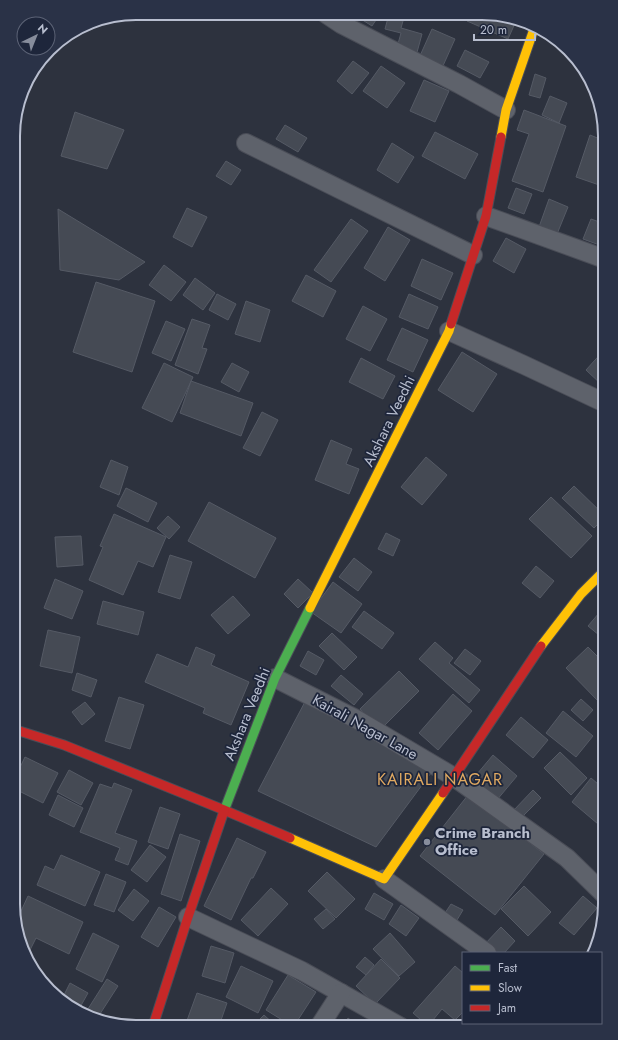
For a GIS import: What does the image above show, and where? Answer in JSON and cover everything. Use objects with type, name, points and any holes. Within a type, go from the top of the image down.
[{"type":"street","points":[[335,20],[506,110]]},
{"type":"street","name":"Akshara Veedhi","points":[[155,1020],[224,810],[275,678],[361,509],[448,331],[486,216],[506,110],[533,32]]},
{"type":"street","points":[[246,143],[473,255]]},
{"type":"street","points":[[486,216],[598,256]]},
{"type":"street","points":[[448,331],[598,400]]},
{"type":"street","points":[[384,879],[454,777],[535,654],[581,594],[598,577]]},
{"type":"street","name":"Kairali Nagar Lane","points":[[275,678],[356,719],[454,777],[567,858],[598,888]]},
{"type":"street","points":[[20,731],[64,745],[224,810],[384,879],[486,952]]},
{"type":"street","points":[[188,917],[302,971],[390,1020]]},
{"type":"street","points":[[323,1020],[342,993]]},
{"type":"building","points":[[362,20],[376,20],[372,26]]},
{"type":"building","points":[[387,20],[403,20],[401,28],[422,34],[416,56],[396,51],[401,33],[385,29]]},
{"type":"building","points":[[467,21],[497,21],[514,25],[508,39]]},
{"type":"building","points":[[432,29],[455,39],[442,68],[419,58]]},
{"type":"building","points":[[465,50],[489,62],[480,78],[457,66]]},
{"type":"building","points":[[353,61],[369,73],[352,94],[337,81]]},
{"type":"building","points":[[381,66],[405,83],[387,108],[363,91]]},
{"type":"building","points":[[535,74],[546,78],[540,98],[529,95]]},
{"type":"building","points":[[424,80],[449,91],[435,122],[410,111]]},
{"type":"building","points":[[550,96],[567,103],[559,123],[542,115]]},
{"type":"building","points":[[524,110],[566,126],[543,192],[512,181],[529,134],[517,130]]},
{"type":"building","points":[[75,112],[124,130],[107,169],[61,156]]},
{"type":"building","points":[[285,125],[307,138],[298,152],[276,139]]},
{"type":"building","points":[[435,132],[478,154],[465,179],[422,156]]},
{"type":"building","points":[[590,135],[598,138],[598,185],[576,177]]},
{"type":"building","points":[[392,143],[414,157],[398,183],[377,170]]},
{"type":"building","points":[[226,161],[241,170],[231,185],[216,176]]},
{"type":"building","points":[[516,188],[532,194],[524,214],[508,208]]},
{"type":"building","points":[[549,199],[568,207],[557,234],[539,227]]},
{"type":"building","points":[[187,208],[207,217],[192,247],[173,237]]},
{"type":"building","points":[[58,209],[145,262],[119,280],[60,270]]},
{"type":"building","points":[[351,219],[368,231],[331,282],[314,270]]},
{"type":"building","points":[[591,219],[598,222],[598,244],[583,239]]},
{"type":"building","points":[[388,227],[410,240],[385,281],[364,268]]},
{"type":"building","points":[[506,238],[526,249],[514,273],[493,261]]},
{"type":"building","points":[[422,259],[453,273],[441,300],[411,286]]},
{"type":"building","points":[[164,265],[186,282],[171,301],[149,285]]},
{"type":"building","points":[[306,275],[336,291],[323,317],[292,301]]},
{"type":"building","points":[[195,278],[215,293],[203,310],[183,295]]},
{"type":"building","points":[[96,282],[155,301],[132,372],[73,352]]},
{"type":"building","points":[[217,294],[236,304],[228,320],[209,310]]},
{"type":"building","points":[[409,294],[438,307],[428,329],[399,317]]},
{"type":"building","points":[[246,301],[270,310],[260,342],[235,334]]},
{"type":"building","points":[[363,306],[387,319],[370,351],[346,339]]},
{"type":"building","points":[[192,319],[210,325],[202,348],[207,349],[198,374],[175,365]]},
{"type":"building","points":[[166,321],[185,329],[171,361],[152,353]]},
{"type":"building","points":[[402,328],[428,340],[413,372],[387,360]]},
{"type":"building","points":[[462,352],[497,374],[473,412],[438,390]]},
{"type":"building","points":[[598,357],[598,381],[586,370]]},
{"type":"building","points":[[361,358],[395,376],[383,399],[349,382]]},
{"type":"building","points":[[164,363],[193,377],[172,422],[142,408]]},
{"type":"building","points":[[232,363],[249,372],[239,392],[221,382]]},
{"type":"building","points":[[191,381],[253,403],[241,436],[180,413]]},
{"type":"building","points":[[262,412],[278,420],[260,456],[243,448]]},
{"type":"building","points":[[331,440],[352,449],[346,464],[359,469],[349,494],[315,480]]},
{"type":"building","points":[[426,457],[447,475],[422,505],[401,487]]},
{"type":"building","points":[[111,460],[128,467],[119,495],[100,487]]},
{"type":"building","points":[[574,486],[598,509],[598,524],[594,528],[562,498]]},
{"type":"building","points":[[126,488],[157,503],[148,522],[117,506]]},
{"type":"building","points":[[551,497],[592,536],[571,558],[529,519]]},
{"type":"building","points":[[209,502],[276,538],[255,578],[188,541]]},
{"type":"building","points":[[114,514],[166,537],[153,567],[138,561],[123,595],[89,580],[103,547],[100,546]]},
{"type":"building","points":[[168,516],[180,527],[169,539],[157,528]]},
{"type":"building","points":[[386,533],[400,540],[393,556],[378,549]]},
{"type":"building","points":[[81,536],[83,565],[57,567],[55,537]]},
{"type":"building","points":[[170,555],[192,562],[180,599],[158,592]]},
{"type":"building","points":[[354,558],[372,572],[358,591],[339,577]]},
{"type":"building","points":[[536,566],[554,581],[540,598],[522,583]]},
{"type":"building","points":[[55,579],[83,591],[72,619],[44,608]]},
{"type":"building","points":[[298,579],[313,593],[298,608],[284,594]]},
{"type":"building","points":[[333,582],[362,604],[341,633],[311,612]]},
{"type":"building","points":[[233,596],[250,615],[228,634],[211,615]]},
{"type":"building","points":[[103,601],[144,612],[138,635],[97,624]]},
{"type":"building","points":[[364,611],[394,633],[382,649],[352,627]]},
{"type":"building","points":[[598,614],[598,634],[588,626]]},
{"type":"building","points":[[48,630],[80,637],[72,673],[40,666]]},
{"type":"building","points":[[332,633],[357,657],[344,670],[319,646]]},
{"type":"building","points":[[435,642],[453,658],[449,663],[480,690],[469,703],[419,659]]},
{"type":"building","points":[[196,647],[215,655],[211,665],[249,682],[231,725],[203,713],[205,708],[145,682],[157,654],[188,667]]},
{"type":"building","points":[[588,647],[598,657],[598,701],[566,668]]},
{"type":"building","points":[[465,649],[481,661],[470,675],[454,663]]},
{"type":"building","points":[[308,651],[324,660],[316,675],[300,666]]},
{"type":"building","points":[[399,671],[419,691],[380,730],[360,709]]},
{"type":"building","points":[[77,673],[97,680],[91,697],[72,690]]},
{"type":"building","points":[[341,675],[363,694],[354,705],[331,686]]},
{"type":"building","points":[[453,694],[472,711],[438,750],[419,733]]},
{"type":"building","points":[[119,697],[144,705],[130,749],[105,741]]},
{"type":"building","points":[[307,698],[434,769],[376,847],[258,791]]},
{"type":"building","points":[[581,699],[593,710],[583,721],[571,710]]},
{"type":"building","points":[[85,702],[95,714],[82,725],[72,712]]},
{"type":"building","points":[[563,711],[593,736],[576,757],[546,733]]},
{"type":"building","points":[[521,717],[548,740],[533,758],[506,735]]},
{"type":"building","points":[[560,752],[587,778],[571,795],[544,768]]},
{"type":"building","points":[[493,755],[517,776],[496,801],[472,780]]},
{"type":"building","points":[[25,757],[58,773],[43,803],[20,792],[20,767]]},
{"type":"building","points":[[69,770],[93,783],[81,805],[57,792]]},
{"type":"building","points":[[591,778],[598,784],[598,824],[572,802]]},
{"type":"building","points":[[114,783],[132,790],[115,833],[137,841],[128,865],[115,860],[120,848],[80,832],[100,784],[112,788]]},
{"type":"building","points":[[533,790],[541,798],[521,818],[513,811]]},
{"type":"building","points":[[58,795],[83,808],[74,827],[49,815]]},
{"type":"building","points":[[468,795],[544,854],[495,915],[420,856]]},
{"type":"building","points":[[160,807],[180,814],[168,849],[148,842]]},
{"type":"building","points":[[180,834],[200,841],[181,901],[161,894]]},
{"type":"building","points":[[237,838],[266,852],[253,878],[251,878],[231,920],[204,906]]},
{"type":"building","points":[[150,845],[166,857],[147,882],[131,870]]},
{"type":"building","points":[[61,855],[100,872],[85,906],[37,885],[45,866],[54,870]]},
{"type":"building","points":[[327,872],[355,899],[336,918],[308,891]]},
{"type":"building","points":[[106,874],[126,882],[114,912],[94,905]]},
{"type":"building","points":[[524,886],[551,912],[528,936],[501,909]]},
{"type":"building","points":[[271,888],[288,904],[258,936],[241,920]]},
{"type":"building","points":[[134,889],[149,901],[133,921],[118,910]]},
{"type":"building","points":[[374,893],[393,904],[384,920],[365,909]]},
{"type":"building","points":[[28,896],[83,922],[69,954],[36,938],[30,951],[22,927],[21,912]]},
{"type":"building","points":[[583,896],[597,908],[574,935],[559,923]]},
{"type":"building","points":[[451,904],[463,910],[457,920],[445,913]]},
{"type":"building","points":[[401,905],[419,918],[406,936],[389,924]]},
{"type":"building","points":[[159,907],[176,917],[158,947],[141,937]]},
{"type":"building","points":[[326,909],[335,919],[323,929],[314,919]]},
{"type":"building","points":[[501,927],[515,941],[505,952],[489,952],[483,946]]},
{"type":"building","points":[[93,933],[119,946],[102,982],[76,969]]},
{"type":"building","points":[[390,933],[415,962],[399,976],[373,949]]},
{"type":"building","points":[[211,946],[234,953],[225,983],[202,976]]},
{"type":"building","points":[[365,957],[374,965],[366,975],[356,967]]},
{"type":"building","points":[[381,959],[400,978],[375,1004],[356,986]]},
{"type":"building","points":[[241,966],[273,981],[258,1013],[226,997]]},
{"type":"building","points":[[455,966],[462,972],[462,1013],[455,1020],[442,1009],[433,1020],[421,1020],[413,1013]]},
{"type":"building","points":[[288,975],[316,992],[298,1020],[282,1020],[266,1010]]},
{"type":"building","points":[[107,979],[118,986],[100,1014],[88,1009]]},
{"type":"building","points":[[70,983],[88,993],[81,1006],[64,995]]},
{"type":"building","points":[[197,993],[227,1003],[221,1020],[187,1020]]},
{"type":"building","points":[[264,1015],[269,1020],[259,1020]]},
{"type":"traffic: fast","points":[[224,811],[275,678],[310,608]]},
{"type":"traffic: slow","points":[[501,137],[506,110],[533,32]]},
{"type":"traffic: slow","points":[[310,608],[449,331],[451,324]]},
{"type":"traffic: slow","points":[[541,646],[581,594],[598,577]]},
{"type":"traffic: slow","points":[[290,838],[384,879],[443,793]]},
{"type":"traffic: jam","points":[[451,324],[486,216],[501,137]]},
{"type":"traffic: jam","points":[[443,793],[541,646]]},
{"type":"traffic: jam","points":[[20,731],[64,745],[290,838]]},
{"type":"traffic: jam","points":[[155,1020],[224,811]]},
{"type":"place","name":"Crime Branch Office","points":[[427,842]]},
{"type":"district","name":"KAIRALI NAGAR","points":[[440,779]]}]
